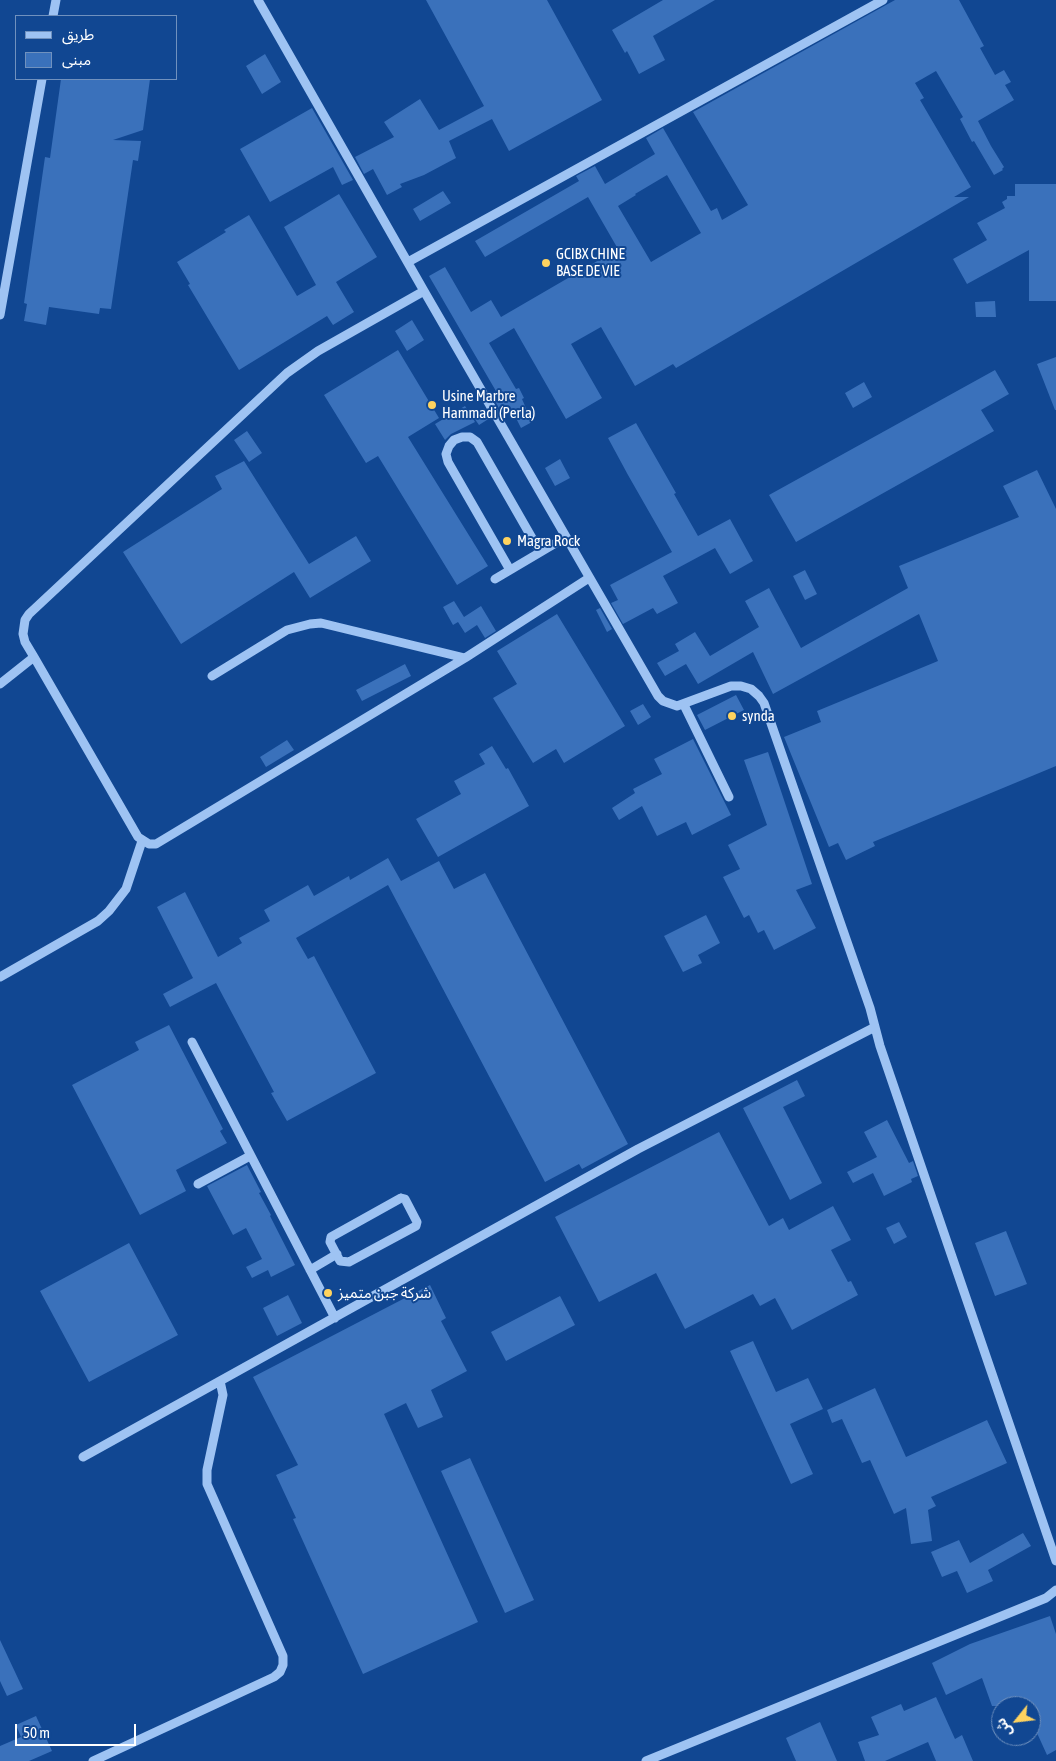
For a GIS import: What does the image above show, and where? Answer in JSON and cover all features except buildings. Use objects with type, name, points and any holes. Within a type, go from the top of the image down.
[{"type":"street","points":[[53,15],[56,0]]},
{"type":"street","points":[[258,0],[658,696],[663,702],[677,706],[731,686],[741,686],[751,689],[764,703],[870,1008],[883,1055],[1056,1561]]},
{"type":"street","points":[[408,262],[883,0]]},
{"type":"street","points":[[0,315],[42,80]]},
{"type":"street","points":[[424,291],[318,351],[287,373],[29,614],[23,627],[25,642],[138,837],[142,842],[149,844],[162,841],[465,658],[589,578]]},
{"type":"street","points":[[510,570],[448,462],[446,454],[448,446],[454,440],[470,437],[477,442],[540,552]]},
{"type":"street","points":[[495,578],[566,537]]},
{"type":"street","points":[[212,676],[287,630],[321,623],[465,658]]},
{"type":"street","points":[[0,684],[34,657]]},
{"type":"street","points":[[684,705],[729,797]]},
{"type":"street","points":[[0,977],[98,921],[126,888],[142,842]]},
{"type":"street","points":[[83,1457],[638,1149],[875,1027]]},
{"type":"street","points":[[192,1042],[335,1318]]},
{"type":"street","points":[[198,1184],[250,1156]]},
{"type":"street","points":[[399,1199],[404,1199],[416,1222],[414,1227],[349,1262],[343,1262],[337,1254],[330,1242],[333,1235],[399,1199]]},
{"type":"street","points":[[310,1270],[337,1254]]},
{"type":"street","points":[[93,1761],[274,1677],[280,1672],[283,1664],[283,1656],[207,1484],[207,1470],[223,1395],[220,1381]]},
{"type":"street","points":[[646,1761],[1036,1602],[1055,1592]]},
{"type":"place","name":"GCIBX CHINE BASE DE VIE","points":[[546,263]]},
{"type":"place","name":"Usine Marbre Hammadi (Perla)","points":[[432,405]]},
{"type":"place","name":"Magra Rock","points":[[507,541]]},
{"type":"place","name":"synda","points":[[732,716]]},
{"type":"place","name":"شركة جبن متميز","points":[[328,1293]]}]
